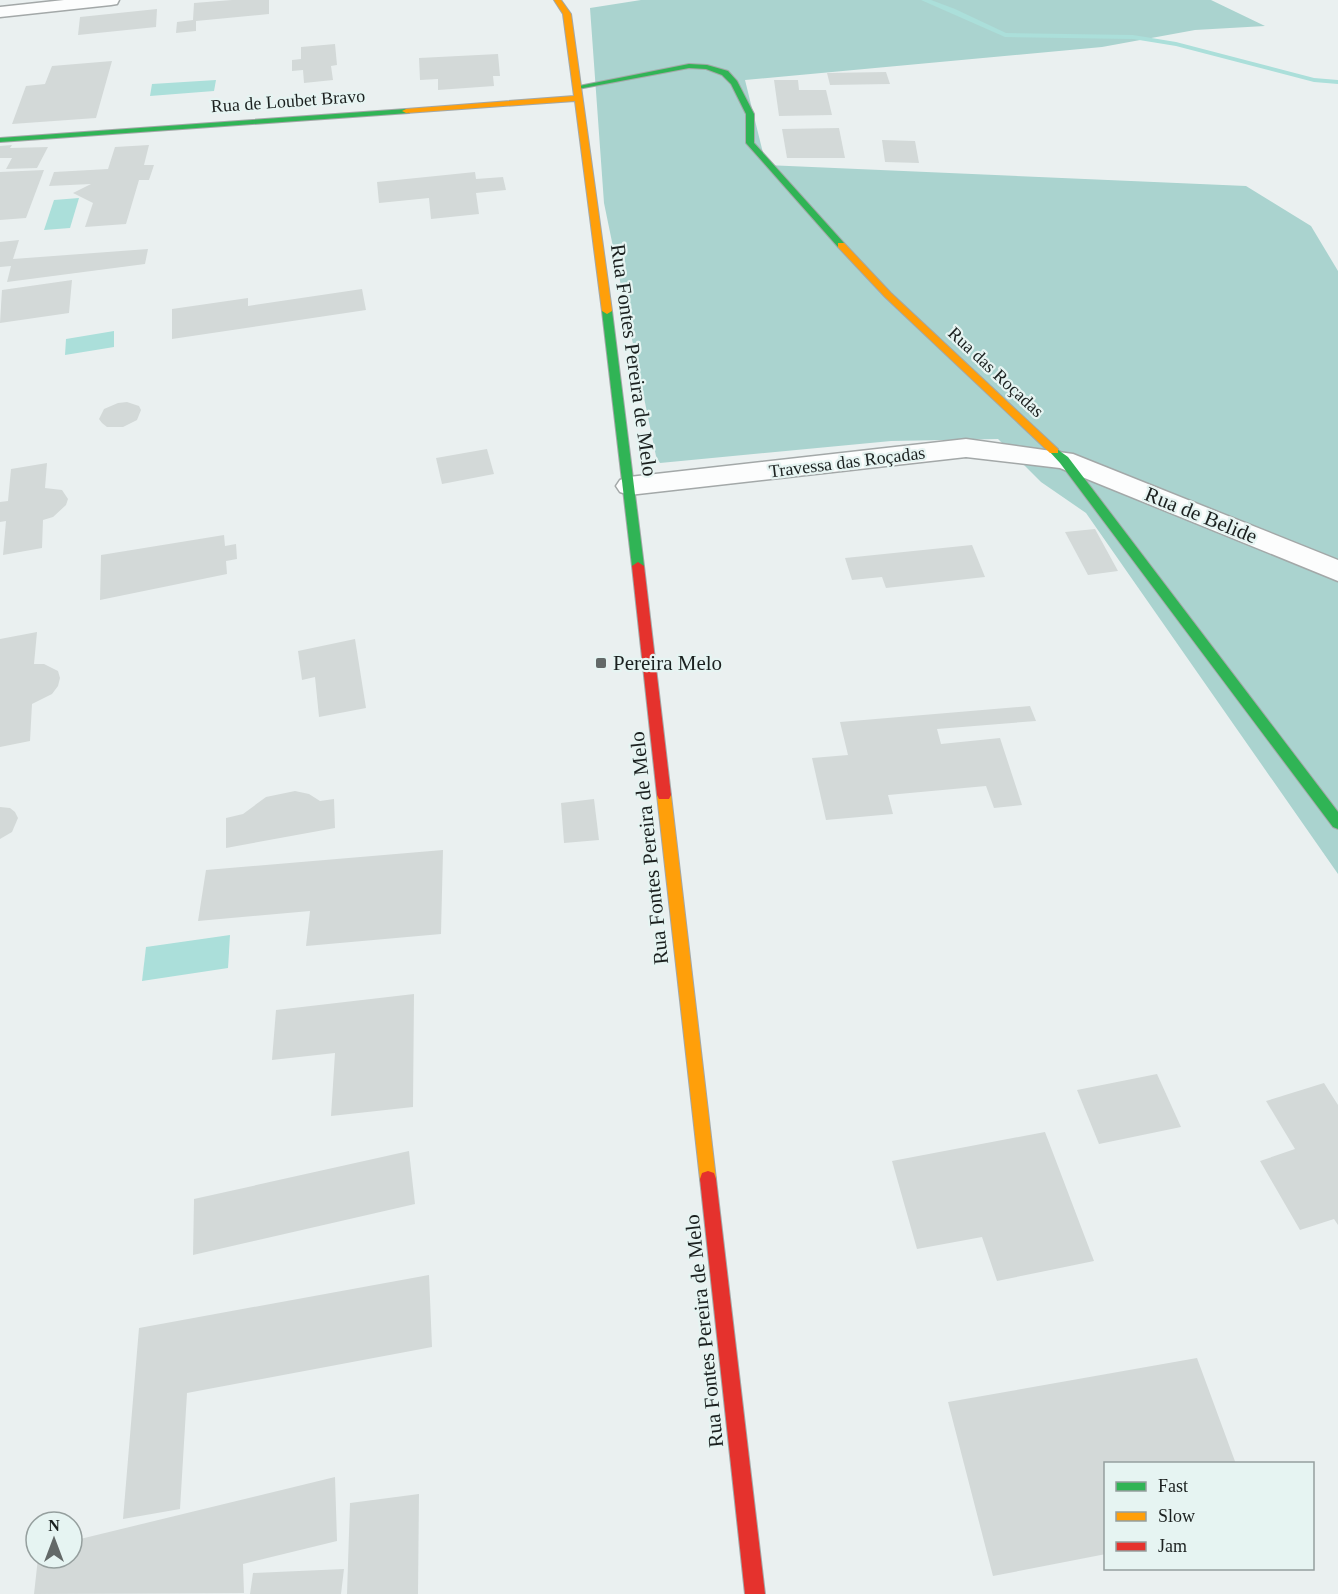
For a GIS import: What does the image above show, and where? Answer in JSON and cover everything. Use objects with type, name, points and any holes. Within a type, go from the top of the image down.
[{"type":"street","points":[[0,12],[111,0]]},
{"type":"street","name":"Rua Fontes Pereira de Melo","points":[[557,0],[567,14],[629,486],[755,1594]]},
{"type":"street","name":"Rua das Roçadas","points":[[578,93],[688,66],[707,67],[724,73],[734,83],[750,114],[750,143],[765,162],[888,295],[1064,460],[1338,823]]},
{"type":"street","name":"Rua de Loubet Bravo","points":[[0,140],[578,93]]},
{"type":"street","name":"Travessa das Roçadas","points":[[629,486],[966,448],[1064,460]]},
{"type":"street","name":"Rua de Belide","points":[[1064,460],[1338,571]]},
{"type":"shaded area","points":[[641,0],[1211,0],[1265,26],[1195,30],[1102,47],[745,80],[766,165],[1246,186],[1311,226],[1338,271],[1338,874],[1086,513],[1041,482],[998,439],[891,441],[660,463],[656,456],[604,203],[590,8]]},
{"type":"shaded area","points":[[216,80],[214,91],[150,96],[152,84]]},
{"type":"shaded area","points":[[79,198],[70,228],[44,230],[54,200]]},
{"type":"shaded area","points":[[114,331],[114,347],[65,355],[66,339]]},
{"type":"shaded area","points":[[230,935],[228,968],[142,981],[146,947]]},
{"type":"building","points":[[269,0],[269,14],[196,21],[196,31],[176,33],[177,22],[193,20],[194,3]]},
{"type":"building","points":[[157,9],[156,27],[78,35],[80,17]]},
{"type":"building","points":[[335,44],[337,65],[331,66],[333,80],[304,83],[303,70],[292,71],[292,60],[301,59],[301,47]]},
{"type":"building","points":[[498,54],[500,76],[493,76],[494,86],[438,90],[438,79],[420,80],[419,58]]},
{"type":"building","points":[[112,61],[96,118],[12,124],[26,86],[45,84],[52,66]]},
{"type":"building","points":[[886,72],[890,84],[830,85],[827,73]]},
{"type":"building","points":[[774,80],[798,80],[799,90],[826,90],[832,115],[779,116]]},
{"type":"building","points":[[839,128],[845,158],[787,158],[782,129]]},
{"type":"building","points":[[882,140],[915,141],[919,163],[885,162]]},
{"type":"building","points":[[12,145],[10,148],[48,147],[37,168],[6,169],[12,158],[0,158],[0,146]]},
{"type":"building","points":[[149,145],[144,165],[154,165],[149,180],[139,180],[126,224],[85,227],[93,203],[73,193],[91,184],[49,186],[54,172],[108,169],[115,147]]},
{"type":"building","points":[[44,170],[26,218],[0,220],[0,172]]},
{"type":"building","points":[[475,172],[476,179],[503,177],[506,190],[476,193],[479,214],[431,219],[429,198],[379,203],[377,182]]},
{"type":"building","points":[[19,240],[13,259],[148,249],[145,264],[7,282],[11,266],[0,267],[0,242]]},
{"type":"building","points":[[72,280],[69,313],[0,323],[2,290]]},
{"type":"building","points":[[362,289],[366,310],[172,339],[172,309],[248,298],[248,306]]},
{"type":"building","points":[[127,402],[139,406],[141,410],[137,420],[123,427],[107,427],[99,419],[104,409]]},
{"type":"building","points":[[487,449],[494,474],[442,484],[436,458]]},
{"type":"building","points":[[47,463],[45,488],[62,490],[68,499],[66,505],[53,517],[43,520],[42,548],[3,555],[6,521],[0,522],[0,502],[8,501],[11,469]]},
{"type":"building","points":[[1095,529],[1118,571],[1088,575],[1065,532]]},
{"type":"building","points":[[224,535],[225,546],[236,544],[237,559],[226,561],[227,574],[100,600],[101,555]]},
{"type":"building","points":[[972,545],[985,577],[886,588],[882,577],[852,580],[845,558]]},
{"type":"building","points":[[37,632],[34,664],[44,664],[58,671],[60,678],[58,686],[52,694],[32,704],[30,741],[0,747],[0,639]]},
{"type":"building","points":[[355,639],[366,708],[319,717],[315,677],[302,680],[298,651]]},
{"type":"building","points":[[1030,706],[1036,721],[937,729],[941,744],[1000,738],[1022,805],[994,808],[986,786],[888,795],[893,814],[826,820],[812,758],[848,755],[840,722]]},
{"type":"building","points":[[295,791],[309,794],[320,801],[334,799],[335,828],[226,848],[226,818],[243,814],[266,797]]},
{"type":"building","points":[[594,799],[599,840],[564,843],[561,803]]},
{"type":"building","points":[[0,807],[10,808],[18,818],[12,832],[0,839]]},
{"type":"building","points":[[443,850],[441,934],[306,946],[310,911],[198,921],[206,870]]},
{"type":"building","points":[[414,994],[413,1107],[331,1116],[335,1053],[272,1060],[276,1010]]},
{"type":"building","points":[[1157,1074],[1181,1127],[1099,1144],[1077,1090]]},
{"type":"building","points":[[1324,1083],[1338,1105],[1338,1225],[1334,1219],[1300,1230],[1260,1161],[1295,1149],[1266,1101]]},
{"type":"building","points":[[1045,1132],[1094,1261],[997,1281],[982,1237],[917,1249],[892,1161]]},
{"type":"building","points":[[409,1151],[415,1204],[193,1255],[194,1199]]},
{"type":"building","points":[[429,1275],[432,1347],[187,1393],[180,1509],[123,1519],[139,1328]]},
{"type":"building","points":[[1197,1358],[1235,1462],[1104,1462],[1104,1554],[993,1576],[948,1402]]},
{"type":"building","points":[[335,1477],[337,1541],[243,1564],[244,1593],[34,1594],[37,1570],[84,1570],[84,1538]]},
{"type":"building","points":[[419,1494],[418,1594],[347,1594],[350,1503]]},
{"type":"building","points":[[344,1569],[341,1594],[250,1594],[253,1573]]},
{"type":"waterway","points":[[924,0],[953,10],[1005,35],[1133,37],[1176,44],[1314,80],[1338,82]]},
{"type":"traffic: fast","points":[[578,87],[689,66],[707,67],[725,73],[734,83],[750,114],[750,143],[841,245]]},
{"type":"traffic: fast","points":[[0,140],[406,111]]},
{"type":"traffic: fast","points":[[607,311],[638,566]]},
{"type":"traffic: fast","points":[[1054,451],[1064,460],[1338,823]]},
{"type":"traffic: slow","points":[[557,0],[567,14],[607,311]]},
{"type":"traffic: slow","points":[[406,111],[578,98]]},
{"type":"traffic: slow","points":[[841,245],[888,295],[1054,451]]},
{"type":"traffic: slow","points":[[664,795],[708,1179]]},
{"type":"traffic: jam","points":[[638,566],[664,795]]},
{"type":"traffic: jam","points":[[708,1179],[755,1594]]},
{"type":"place","name":"Pereira Melo","points":[[601,663]]}]
